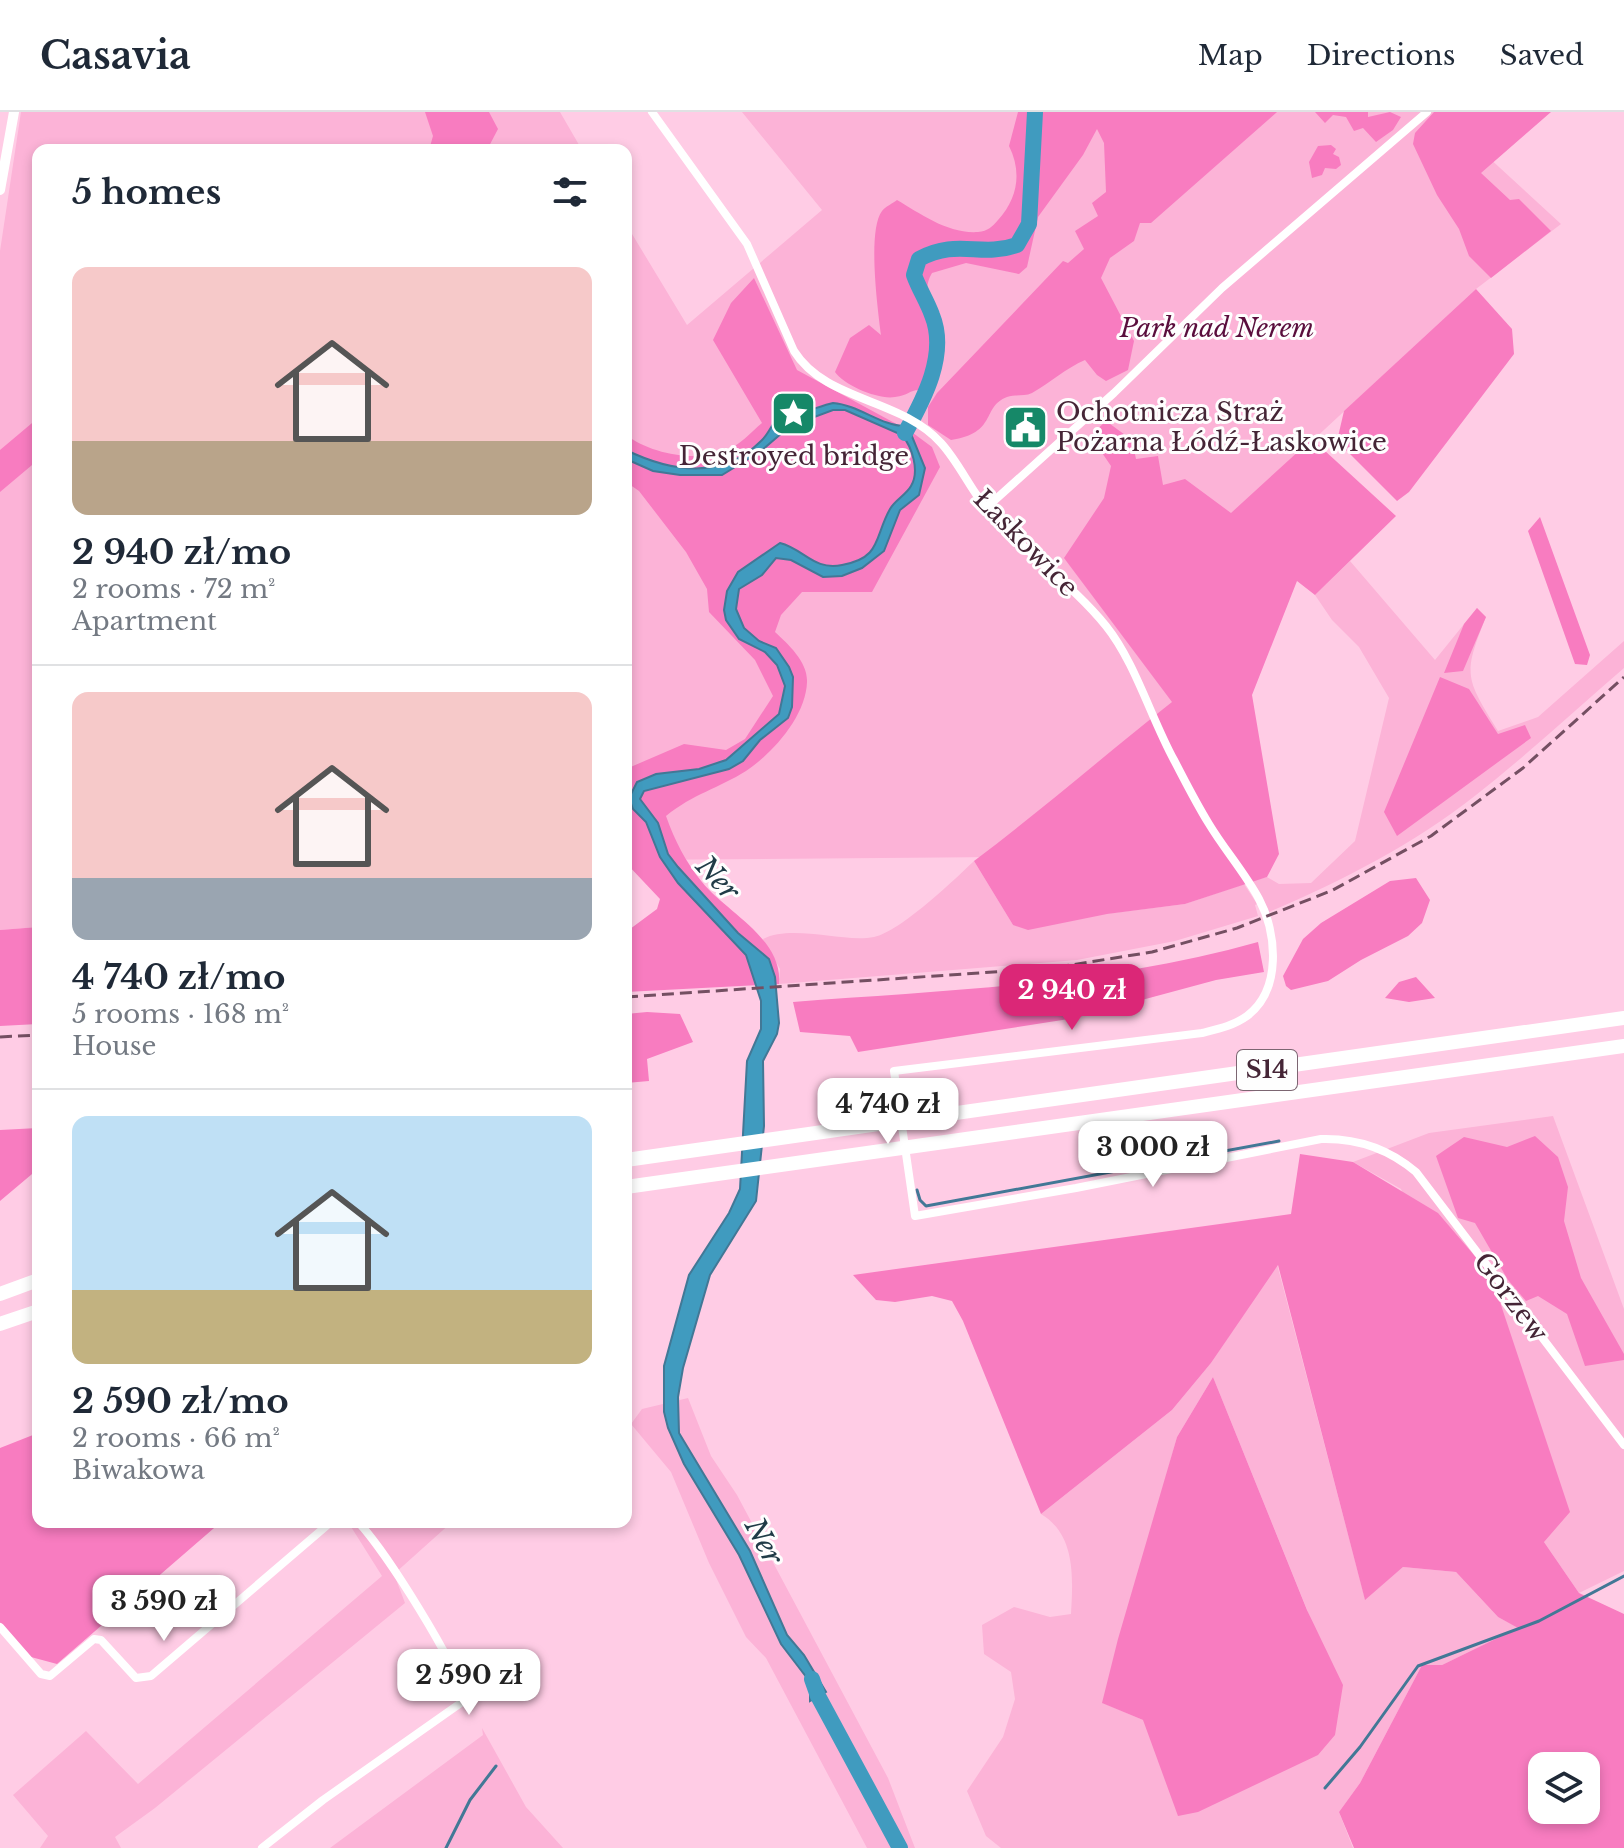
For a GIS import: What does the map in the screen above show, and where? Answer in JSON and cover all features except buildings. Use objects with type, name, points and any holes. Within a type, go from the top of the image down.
[{"type":"highway","name":"S14","points":[[632,1159],[1624,1018]]},
{"type":"highway","name":"S14","points":[[632,1186],[1624,1046]]},
{"type":"highway","points":[[0,1294],[32,1282]]},
{"type":"highway","points":[[0,1324],[32,1313]]},
{"type":"street","points":[[0,190],[14,112]]},
{"type":"street","name":"Łaskowice","points":[[652,112],[747,244],[794,351],[803,364],[820,378],[902,414],[925,429],[948,451],[986,508],[1107,627],[1209,825],[1259,898],[1269,923],[1273,948],[1272,975],[1258,1005]]},
{"type":"street","points":[[986,508],[1114,393],[1222,288],[1427,112]]},
{"type":"street","name":"Gorzew","points":[[1258,1005],[1229,1026],[1202,1033],[894,1071],[915,1216],[1321,1139],[1355,1141],[1392,1155],[1416,1172],[1624,1445]]},
{"type":"street","points":[[0,1627],[41,1674],[50,1676],[94,1639],[101,1640],[136,1678],[142,1680],[151,1676],[324,1528]]},
{"type":"street","points":[[262,1848],[323,1800],[465,1700],[461,1685],[429,1628],[362,1528]]},
{"type":"green space","points":[[21,112],[560,112],[579,144],[32,144],[32,927],[0,930],[0,251]]},
{"type":"green space","name":"Park nad Nerem","points":[[742,112],[1439,112],[1561,224],[1476,289],[1243,505],[1200,808],[1000,857],[632,860],[632,234],[687,325],[822,210]]},
{"type":"green space","points":[[1350,561],[1435,660],[1477,608],[1486,617],[1473,652],[1471,676],[1479,699],[1498,731],[1538,717],[1624,641],[1624,668],[1514,764],[1428,830],[1323,888],[1269,912],[1252,881],[1267,877],[1279,884],[1311,883],[1355,841],[1389,698],[1359,647],[1332,620],[1315,595]]},
{"type":"green space","points":[[974,861],[1013,925],[1185,904],[1244,884],[1257,904],[1258,916],[1175,941],[1077,960],[779,984],[780,969],[763,939],[789,933],[862,938],[885,933],[912,916]]},
{"type":"green space","points":[[1553,1116],[1624,1309],[1624,1571],[1579,1593],[1544,1542],[1401,1189],[1353,1162],[1429,1133]]},
{"type":"green space","points":[[1277,1264],[1365,1599],[1403,1567],[1456,1572],[1498,1617],[1519,1628],[1442,1665],[1422,1665],[1360,1783],[1339,1812],[1353,1848],[1001,1848],[986,1836],[967,1791],[1003,1737],[1015,1699],[1011,1672],[984,1654],[982,1625],[1014,1607],[1050,1617],[1071,1614],[1070,1558],[1061,1533],[1041,1514],[1172,1410],[1211,1363]],"holes":[[[1213,1377],[1310,1617],[1143,1720],[1103,1703],[1177,1437]]]},
{"type":"green space","points":[[688,1398],[711,1456],[737,1495],[888,1778],[915,1848],[867,1848],[766,1658],[746,1637],[709,1563],[671,1472],[632,1425],[642,1409]]},
{"type":"green space","points":[[352,1528],[445,1528],[394,1574],[405,1603],[155,1808],[115,1837],[121,1848],[40,1848],[48,1836],[13,1795],[86,1731],[138,1784],[382,1576]]},
{"type":"green space","points":[[482,1728],[526,1807],[563,1848],[330,1848],[483,1735]]},
{"type":"shaded area","points":[[425,112],[489,112],[498,129],[490,144],[431,144],[433,136]]},
{"type":"shaded area","points":[[1018,112],[1277,112],[1151,223],[1140,223],[1134,241],[1110,258],[1101,278],[1134,341],[1128,370],[1106,381],[1085,360],[1032,393],[999,401],[976,432],[951,440],[928,425],[928,407],[937,393],[1063,261],[1068,263],[1084,249],[1075,231],[1098,216],[1092,203],[1106,192],[1104,143],[1097,129],[1083,155],[1038,217],[1027,267],[1019,274],[966,263],[932,273],[927,290],[943,329],[944,345],[932,393],[915,390],[901,396],[880,396],[853,386],[835,372],[850,338],[869,325],[881,335],[874,252],[882,211],[897,200],[956,230],[978,232],[990,228],[1005,212],[1014,194],[1016,165],[1009,146]]},
{"type":"shaded area","points":[[1315,112],[1368,112],[1368,117],[1390,112],[1401,117],[1393,130],[1376,142],[1363,128],[1354,131],[1346,117],[1333,115],[1325,123]]},
{"type":"shaded area","points":[[1434,112],[1551,112],[1481,173],[1510,200],[1519,199],[1551,231],[1491,278],[1469,256],[1459,229],[1437,195],[1413,144],[1415,133]]},
{"type":"shaded area","points":[[1331,145],[1336,149],[1333,154],[1339,157],[1341,165],[1336,169],[1325,168],[1322,175],[1312,178],[1309,162],[1318,146]]},
{"type":"shaded area","points":[[754,278],[797,370],[913,433],[932,447],[940,467],[872,592],[802,592],[781,615],[775,632],[801,661],[807,682],[801,708],[777,744],[746,771],[666,816],[681,850],[702,882],[751,927],[772,953],[778,968],[779,984],[632,992],[632,928],[657,909],[660,899],[632,869],[632,766],[684,744],[726,750],[745,739],[773,696],[755,660],[709,612],[707,589],[686,552],[632,486],[632,439],[661,452],[702,456],[731,448],[762,423],[713,340],[731,303]]},
{"type":"shaded area","points":[[1476,289],[1512,329],[1514,354],[1409,492],[1397,501],[1337,441],[1344,411]]},
{"type":"shaded area","points":[[1106,421],[1132,440],[1136,459],[1158,456],[1163,485],[1185,479],[1231,513],[1312,439],[1396,516],[1315,595],[1297,581],[1252,695],[1279,854],[1267,877],[1185,904],[1107,914],[1028,930],[1013,925],[974,861],[1172,702],[1064,558],[1104,498],[1111,466],[1096,444],[1094,432]]},
{"type":"shaded area","points":[[32,423],[32,465],[0,492],[0,450]]},
{"type":"shaded area","points":[[1540,517],[1590,655],[1587,665],[1575,664],[1528,531]]},
{"type":"shaded area","points":[[1477,608],[1486,617],[1463,671],[1444,673],[1464,624]]},
{"type":"shaded area","points":[[1440,677],[1469,689],[1498,734],[1525,725],[1531,738],[1397,836],[1384,812]]},
{"type":"shaded area","points":[[1416,878],[1430,900],[1422,923],[1408,936],[1328,981],[1291,990],[1286,986],[1283,976],[1303,939],[1321,923],[1390,881]]},
{"type":"shaded area","points":[[32,927],[32,1024],[0,1026],[0,930]]},
{"type":"shaded area","points":[[1258,942],[1264,972],[1216,980],[1075,1018],[858,1052],[850,1036],[800,1032],[793,1002],[1085,977],[1143,968]]},
{"type":"shaded area","points":[[1416,977],[1435,998],[1409,1002],[1385,998],[1399,982]]},
{"type":"shaded area","points":[[632,1013],[680,1014],[693,1042],[647,1059],[649,1081],[632,1082]]},
{"type":"shaded area","points":[[32,1128],[32,1174],[0,1201],[0,1130]]},
{"type":"shaded area","points":[[1535,1136],[1558,1157],[1568,1187],[1564,1221],[1581,1278],[1624,1354],[1624,1360],[1585,1366],[1567,1314],[1538,1296],[1526,1301],[1508,1280],[1475,1223],[1458,1218],[1436,1156],[1464,1137],[1507,1147]]},
{"type":"shaded area","points":[[1300,1154],[1353,1162],[1438,1213],[1491,1275],[1570,1512],[1544,1542],[1579,1593],[1624,1614],[1624,1848],[1354,1848],[1339,1812],[1360,1783],[1422,1665],[1442,1665],[1518,1628],[1498,1617],[1456,1572],[1403,1567],[1365,1600],[1278,1265],[1211,1363],[1172,1410],[1041,1514],[963,1321],[952,1301],[932,1296],[895,1302],[876,1300],[853,1275],[1291,1214]]},
{"type":"shaded area","points":[[1213,1377],[1307,1610],[1343,1685],[1335,1735],[1318,1755],[1198,1812],[1178,1816],[1143,1720],[1102,1703],[1177,1437]]},
{"type":"shaded area","points":[[32,1435],[32,1528],[214,1528],[57,1664],[31,1657],[0,1624],[0,1448]]},
{"type":"water","points":[[833,403],[852,407],[896,425],[905,426],[909,420],[915,424],[911,434],[925,468],[919,495],[900,510],[884,551],[862,568],[842,576],[823,577],[791,560],[776,558],[762,575],[739,589],[736,609],[744,628],[759,641],[776,648],[793,677],[792,707],[788,718],[760,740],[743,761],[729,769],[644,791],[640,799],[658,823],[668,854],[738,933],[769,959],[775,977],[779,1023],[777,1034],[763,1061],[764,1126],[756,1201],[710,1275],[683,1368],[678,1397],[679,1433],[750,1551],[787,1635],[804,1655],[826,1692],[810,1701],[810,1682],[781,1644],[739,1555],[684,1464],[664,1412],[664,1366],[689,1275],[729,1213],[740,1189],[747,1061],[761,1029],[761,1001],[746,955],[678,883],[660,857],[646,822],[632,806],[632,792],[637,782],[656,774],[699,769],[726,760],[779,714],[785,686],[777,665],[765,652],[739,639],[726,620],[727,591],[738,572],[780,543],[824,565],[842,565],[864,557],[875,545],[890,509],[911,486],[915,466],[912,452],[902,435],[845,410],[833,410],[790,426],[761,451],[722,475],[680,475],[653,471],[632,462],[632,453],[678,467],[713,467],[746,453],[764,438],[779,416]]},
{"type":"waterway","points":[[905,433],[932,376],[937,345],[932,315],[914,275],[919,259],[946,250],[992,250],[1017,245],[1029,224],[1035,112]]},
{"type":"waterway","points":[[917,1190],[926,1206],[1279,1141]]},
{"type":"waterway","points":[[1109,1149],[1113,1171]]},
{"type":"waterway","points":[[1325,1788],[1360,1747],[1418,1666],[1539,1621],[1624,1576]]},
{"type":"waterway","name":"Ner","points":[[812,1679],[818,1696],[900,1848]]},
{"type":"waterway","points":[[446,1848],[470,1800],[496,1766]]},
{"type":"railway","points":[[632,997],[1052,968],[1152,952],[1237,928],[1333,890],[1431,836],[1523,768],[1624,677]]},
{"type":"railway","points":[[0,1037],[32,1035]]},
{"type":"place","name":"Destroyed bridge","points":[[794,413]]},
{"type":"place","name":"Ochotnicza Straż Pożarna Łódź-Łaskowice","points":[[1025,427]]}]
